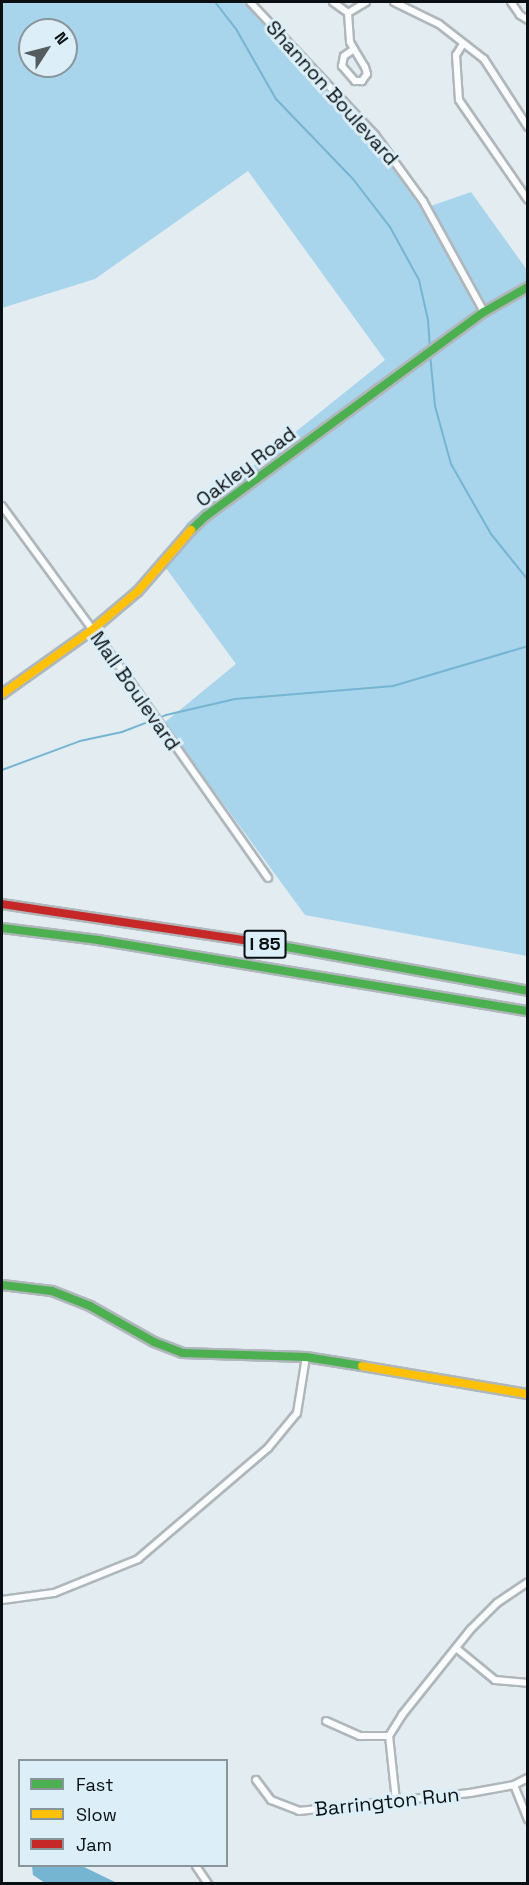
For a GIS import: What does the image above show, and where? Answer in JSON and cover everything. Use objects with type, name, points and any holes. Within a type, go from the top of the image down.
[{"type":"main road","name":"Oakley Road","points":[[2,694],[92,630],[138,591],[185,536],[206,516],[484,312],[528,287]]},
{"type":"main road","name":"I 85","points":[[2,904],[237,939],[528,991]]},
{"type":"main road","name":"I 85","points":[[2,928],[98,940],[528,1011]]},
{"type":"main road","points":[[2,1285],[52,1291],[90,1306],[154,1342],[182,1353],[306,1357],[528,1394]]},
{"type":"street","name":"Shannon Boulevard","points":[[249,2],[375,135],[423,201],[484,312]]},
{"type":"street","points":[[333,2],[348,14],[350,42],[365,67],[367,74],[362,81],[355,81],[342,66],[344,56],[354,49]]},
{"type":"street","points":[[348,14],[366,2]]},
{"type":"street","points":[[394,2],[440,24],[484,59],[528,127]]},
{"type":"street","points":[[511,2],[520,15],[528,20]]},
{"type":"street","points":[[463,44],[456,56],[459,100],[528,200]]},
{"type":"street","name":"Mall Boulevard","points":[[2,506],[268,878]]},
{"type":"street","points":[[2,1600],[54,1593],[138,1559],[268,1448],[297,1413],[306,1357]]},
{"type":"street","points":[[396,1801],[389,1736],[402,1715],[456,1648],[497,1603],[528,1582]]},
{"type":"street","points":[[456,1648],[495,1680],[528,1683]]},
{"type":"street","points":[[326,1721],[360,1736],[389,1736]]},
{"type":"street","name":"Barrington Run","points":[[256,1780],[271,1800],[298,1811],[514,1785],[528,1778]]},
{"type":"street","points":[[514,1785],[528,1819]]},
{"type":"street","points":[[197,1867],[208,1884]]},
{"type":"shaded area","points":[[2,2],[243,2],[337,98],[428,207],[471,192],[527,270],[527,956],[305,915],[164,723],[236,664],[163,564],[187,523],[238,478],[385,360],[248,171],[95,279],[2,308]]},
{"type":"shaded area","points":[[32,1867],[84,1867],[117,1883],[45,1883],[33,1875]]},
{"type":"waterway","points":[[215,2],[236,29],[276,99],[353,179],[390,227],[419,280],[428,320],[430,348]]},
{"type":"waterway","points":[[430,354],[435,406],[451,464],[491,534],[528,580]]},
{"type":"waterway","points":[[2,770],[80,741],[122,732],[166,715],[235,699],[393,686],[528,646]]},
{"type":"traffic: fast","points":[[191,530],[206,516],[484,312],[528,287]]},
{"type":"traffic: fast","points":[[2,928],[98,940],[528,1011]]},
{"type":"traffic: fast","points":[[276,945],[528,991]]},
{"type":"traffic: fast","points":[[2,1285],[52,1291],[90,1306],[154,1342],[182,1353],[306,1357],[362,1366]]},
{"type":"traffic: slow","points":[[2,694],[92,630],[138,591],[191,530]]},
{"type":"traffic: slow","points":[[362,1366],[528,1394]]},
{"type":"traffic: jam","points":[[2,904],[276,945]]}]
